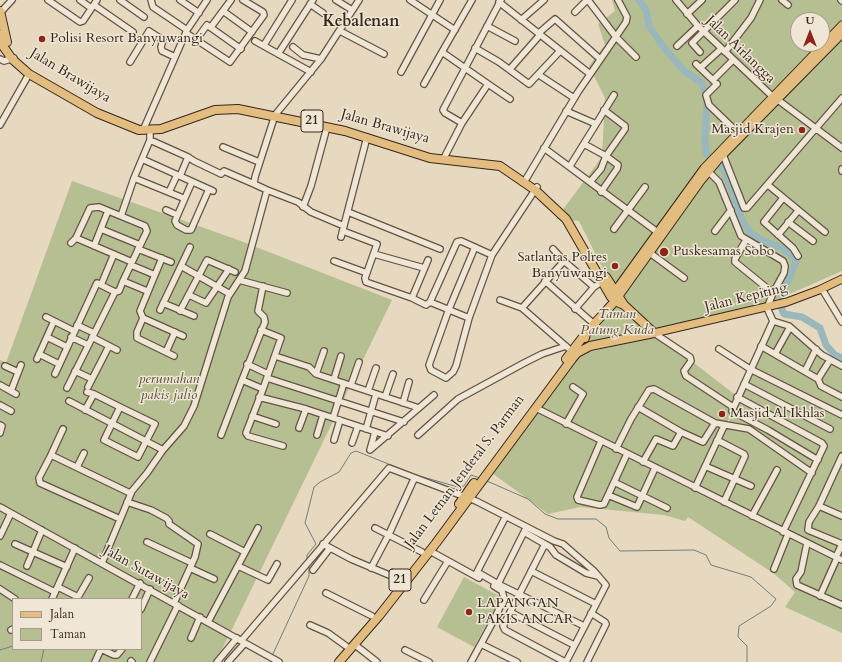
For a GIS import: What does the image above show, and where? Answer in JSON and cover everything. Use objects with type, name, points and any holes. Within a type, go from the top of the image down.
[{"type":"highway","name":"Jalan Brawijaya","points":[[0,12],[8,45],[14,58],[79,99],[131,124],[147,129]]},
{"type":"highway","name":"Jalan Brawijaya","points":[[0,36],[3,46],[29,74],[97,113],[133,128],[161,129],[215,110],[238,109],[276,114],[361,132],[411,150],[445,156],[495,160],[505,164],[526,179],[566,219],[615,296]]},
{"type":"highway","name":"Jalan Brawijaya","points":[[276,114],[367,137],[430,158],[495,164],[536,189]]},
{"type":"highway","name":"21","points":[[586,333],[615,296],[654,333]]},
{"type":"highway","name":"Jalan Letnan Jenderal S. Parman","points":[[490,466],[569,348],[586,333]]},
{"type":"highway","points":[[586,333],[585,342],[590,346]]},
{"type":"highway","name":"21","points":[[590,346],[654,333]]},
{"type":"highway","name":"Jalan Letnan Jenderal S. Parman","points":[[333,662],[379,616],[426,551],[572,359],[577,353],[590,346]]},
{"type":"highway","name":"Jalan Letnan Jenderal S. Parman","points":[[339,662],[372,616],[426,551]]},
{"type":"main road","points":[[615,296],[659,233],[707,169],[738,132],[775,99],[842,25]]},
{"type":"main road","points":[[720,154],[842,34]]},
{"type":"main road","points":[[615,296],[650,253],[659,233]]},
{"type":"main road","name":"Jalan Kepiting","points":[[654,333],[771,307],[822,289],[842,279]]},
{"type":"street","points":[[0,12],[12,0]]},
{"type":"street","points":[[48,0],[55,2],[80,22],[83,21],[94,4]]},
{"type":"street","points":[[80,0],[94,4],[133,32]]},
{"type":"street","points":[[120,0],[144,17]]},
{"type":"street","points":[[151,0],[153,7],[228,62],[232,61],[264,14],[244,0]]},
{"type":"street","points":[[180,0],[199,13]]},
{"type":"street","points":[[122,212],[150,140],[147,129],[175,57],[187,31],[207,0]]},
{"type":"street","points":[[211,28],[231,0]]},
{"type":"street","points":[[264,45],[292,0]]},
{"type":"street","points":[[336,0],[352,10]]},
{"type":"street","points":[[254,184],[259,162],[276,114],[321,59],[359,0]]},
{"type":"street","points":[[410,0],[455,30]]},
{"type":"street","points":[[401,72],[440,0]]},
{"type":"street","points":[[424,84],[472,0]]},
{"type":"street","points":[[521,20],[544,0]]},
{"type":"street","points":[[574,12],[588,0],[616,37],[636,57]]},
{"type":"street","points":[[526,179],[574,98],[627,20],[618,0]]},
{"type":"street","name":"Jalan Airlangga","points":[[676,0],[686,14],[723,51],[775,99],[842,148]]},
{"type":"street","points":[[686,14],[702,0]]},
{"type":"street","points":[[700,52],[692,43],[735,0]]},
{"type":"street","points":[[700,68],[723,51],[751,18],[760,0]]},
{"type":"street","points":[[782,0],[788,5]]},
{"type":"street","points":[[462,123],[445,113],[443,110],[500,1],[539,36],[590,74]]},
{"type":"street","points":[[278,54],[311,2],[323,13]]},
{"type":"street","points":[[223,11],[252,32]]},
{"type":"street","points":[[510,69],[539,36],[540,32],[555,19],[600,59]]},
{"type":"street","points":[[196,40],[206,26],[241,49]]},
{"type":"street","points":[[487,26],[515,41]]},
{"type":"street","points":[[677,46],[698,26]]},
{"type":"street","points":[[130,62],[149,31],[163,40],[162,51],[175,57]]},
{"type":"street","points":[[340,31],[384,54]]},
{"type":"street","points":[[255,41],[311,72]]},
{"type":"street","points":[[293,47],[303,55],[321,59]]},
{"type":"street","points":[[475,48],[510,69],[529,84],[560,51]]},
{"type":"street","points":[[442,52],[510,99]]},
{"type":"street","points":[[0,60],[14,58]]},
{"type":"street","points":[[713,80],[733,60]]},
{"type":"street","points":[[696,64],[717,85],[707,94],[709,105],[738,132]]},
{"type":"street","points":[[0,125],[29,74]]},
{"type":"street","points":[[539,75],[574,98]]},
{"type":"street","points":[[445,156],[462,123],[488,84]]},
{"type":"street","points":[[570,166],[614,95]]},
{"type":"street","points":[[720,154],[745,208],[749,207],[842,98]]},
{"type":"street","points":[[0,110],[7,113]]},
{"type":"street","points":[[590,182],[601,169],[606,156],[626,127],[604,110]]},
{"type":"street","points":[[566,111],[596,124]]},
{"type":"street","points":[[303,207],[326,127]]},
{"type":"street","points":[[341,237],[367,137]]},
{"type":"street","points":[[150,140],[221,174],[224,171],[266,190],[296,201],[303,207],[343,228],[375,242],[377,247],[367,273],[365,280],[366,282],[412,298],[426,305],[430,302],[457,242],[461,241],[492,255]]},
{"type":"street","points":[[584,144],[606,156],[618,167],[601,192]]},
{"type":"street","points":[[223,147],[259,162]]},
{"type":"street","points":[[544,148],[570,166],[601,192],[659,233]]},
{"type":"street","points":[[169,192],[188,157]]},
{"type":"street","points":[[142,159],[211,190],[190,230],[186,230],[176,224],[177,215],[192,182]]},
{"type":"street","points":[[707,169],[719,182],[740,234],[746,240],[784,263],[784,272],[773,292],[771,307],[773,321],[732,409]]},
{"type":"street","points":[[134,178],[184,198]]},
{"type":"street","points":[[768,185],[825,232]]},
{"type":"street","points":[[614,229],[645,187]]},
{"type":"street","points":[[475,247],[449,309],[429,365],[431,370],[443,377],[448,377],[455,370],[469,318],[492,255],[536,189]]},
{"type":"street","points":[[102,563],[130,493],[187,422],[202,382],[230,294],[245,271],[266,190]]},
{"type":"street","points":[[783,198],[764,221],[792,248],[798,256]]},
{"type":"street","points":[[67,388],[115,292],[119,291],[147,231],[145,226],[122,212],[108,211],[99,207],[90,208],[76,238],[71,243]]},
{"type":"street","points":[[166,210],[177,215]]},
{"type":"street","points":[[715,231],[731,210]]},
{"type":"street","points":[[94,246],[108,211]]},
{"type":"street","points":[[778,235],[798,211]]},
{"type":"street","points":[[348,212],[440,249]]},
{"type":"street","points":[[788,222],[813,241]]},
{"type":"street","points":[[101,229],[170,262]]},
{"type":"street","points":[[76,238],[114,254],[155,275]]},
{"type":"street","points":[[746,240],[735,259],[735,262],[773,292]]},
{"type":"street","points":[[160,310],[190,247]]},
{"type":"street","points":[[553,248],[564,261],[594,287]]},
{"type":"street","points":[[650,253],[684,278]]},
{"type":"street","points":[[101,285],[114,254]]},
{"type":"street","points":[[374,254],[424,268]]},
{"type":"street","points":[[162,258],[140,308],[143,318],[137,332],[137,338],[174,356]]},
{"type":"street","points":[[180,311],[207,260],[236,272]]},
{"type":"street","points":[[412,298],[428,260]]},
{"type":"street","points":[[334,261],[367,273]]},
{"type":"street","points":[[522,308],[564,261]]},
{"type":"street","points":[[181,266],[230,294]]},
{"type":"street","points":[[189,295],[206,303],[219,289],[229,269]]},
{"type":"street","points":[[239,280],[287,294]]},
{"type":"street","points":[[575,309],[594,287],[605,280]]},
{"type":"street","points":[[124,281],[147,291]]},
{"type":"street","points":[[545,282],[594,324]]},
{"type":"street","points":[[55,374],[97,283],[115,292]]},
{"type":"street","points":[[221,435],[265,319],[258,311],[263,286]]},
{"type":"street","points":[[822,289],[842,322]]},
{"type":"street","points":[[500,300],[522,308],[569,348]]},
{"type":"street","points":[[430,302],[469,318]]},
{"type":"street","points":[[163,303],[194,316]]},
{"type":"street","points":[[46,317],[74,331]]},
{"type":"street","points":[[143,318],[183,336]]},
{"type":"street","points":[[54,321],[38,356],[59,364]]},
{"type":"street","points":[[773,321],[784,323],[816,350],[842,366]]},
{"type":"street","points":[[77,325],[109,346],[118,350]]},
{"type":"street","points":[[775,354],[790,327]]},
{"type":"street","points":[[261,330],[281,338],[246,435],[282,446]]},
{"type":"street","points":[[166,352],[175,332]]},
{"type":"street","points":[[654,333],[690,357],[691,361],[684,371],[686,376],[732,409],[818,460]]},
{"type":"street","points":[[47,337],[67,347]]},
{"type":"street","points":[[71,337],[88,345]]},
{"type":"street","points":[[109,346],[87,390],[155,424],[150,443],[138,457],[105,441],[104,438],[120,407]]},
{"type":"street","points":[[761,346],[818,379],[821,386],[842,397]]},
{"type":"street","points":[[418,435],[455,403],[512,368],[542,354],[569,348]]},
{"type":"street","points":[[719,349],[750,369],[842,415]]},
{"type":"street","points":[[805,371],[816,350]]},
{"type":"street","points":[[316,374],[324,351]]},
{"type":"street","points":[[275,356],[309,367],[316,374],[419,408]]},
{"type":"street","points":[[334,380],[341,356]]},
{"type":"street","points":[[818,379],[830,360]]},
{"type":"street","points":[[351,385],[359,362]]},
{"type":"street","points":[[247,364],[268,376],[338,401],[404,422]]},
{"type":"street","points":[[0,385],[14,392],[21,365]]},
{"type":"street","points":[[5,366],[18,372]]},
{"type":"street","points":[[368,391],[376,368]]},
{"type":"street","points":[[75,371],[92,379]]},
{"type":"street","points":[[385,397],[393,374]]},
{"type":"street","points":[[242,380],[262,389]]},
{"type":"street","points":[[403,403],[409,382]]},
{"type":"street","points":[[333,418],[344,383]]},
{"type":"street","points":[[744,384],[830,429]]},
{"type":"street","points":[[566,424],[583,394],[573,387]]},
{"type":"street","points":[[616,449],[638,407],[650,390],[654,389],[715,423],[724,426],[749,429],[812,473]]},
{"type":"street","points":[[85,410],[94,394]]},
{"type":"street","points":[[366,429],[376,394]]},
{"type":"street","points":[[375,432],[370,450],[434,395]]},
{"type":"street","points":[[260,397],[306,409],[388,436]]},
{"type":"street","points":[[737,397],[822,443],[824,449],[786,533],[774,569]]},
{"type":"street","points":[[69,401],[163,450]]},
{"type":"street","points":[[0,405],[11,411]]},
{"type":"street","points":[[638,407],[681,432],[703,442],[715,423]]},
{"type":"street","points":[[536,408],[838,558]]},
{"type":"street","points":[[299,428],[306,409]]},
{"type":"street","points":[[317,435],[323,415]]},
{"type":"street","points":[[252,416],[276,424]]},
{"type":"street","points":[[334,440],[340,420]]},
{"type":"street","points":[[0,425],[2,426],[0,433]]},
{"type":"street","points":[[352,444],[358,426]]},
{"type":"street","points":[[695,488],[724,426]]},
{"type":"street","points":[[63,429],[39,478],[40,482],[120,519]]},
{"type":"street","points":[[643,462],[656,439],[673,446],[681,432]]},
{"type":"street","points":[[717,440],[744,455],[724,502]]},
{"type":"street","points":[[601,441],[577,498],[578,500],[602,505],[627,454]]},
{"type":"street","points":[[77,467],[84,453]]},
{"type":"street","points":[[51,454],[130,493]]},
{"type":"street","points":[[820,596],[838,558],[842,544],[808,530],[809,522],[819,506],[842,456]]},
{"type":"street","points":[[705,466],[751,486]]},
{"type":"street","points":[[608,495],[636,507],[655,468]]},
{"type":"street","points":[[217,662],[241,641],[388,469],[467,497],[566,546],[606,584],[566,662],[505,630],[504,623],[545,544]]},
{"type":"street","points":[[752,516],[777,470]]},
{"type":"street","points":[[370,568],[389,534],[414,479]]},
{"type":"street","points":[[614,482],[667,508]]},
{"type":"street","points":[[127,502],[156,513],[168,520],[169,524],[199,545],[176,604],[150,662]]},
{"type":"street","points":[[819,506],[842,516]]},
{"type":"street","name":"Jalan Sutawijaya","points":[[0,507],[140,583],[277,661]]},
{"type":"street","points":[[1,533],[11,513]]},
{"type":"street","points":[[506,516],[477,570],[479,574],[584,626]]},
{"type":"street","points":[[498,584],[527,526]]},
{"type":"street","points":[[208,622],[258,528]]},
{"type":"street","points":[[375,528],[448,561],[505,594],[496,618],[471,662]]},
{"type":"street","points":[[27,566],[42,530]]},
{"type":"street","points":[[524,532],[545,544],[558,556],[586,573],[598,576]]},
{"type":"street","points":[[210,534],[245,552]]},
{"type":"street","points":[[147,542],[214,579]]},
{"type":"street","points":[[807,543],[801,572],[796,581],[798,586],[842,605]]},
{"type":"street","points":[[15,544],[66,567]]},
{"type":"street","points":[[323,544],[370,568],[401,580]]},
{"type":"street","points":[[558,556],[565,554],[566,546]]},
{"type":"street","points":[[52,598],[75,548]]},
{"type":"street","points":[[312,570],[330,548]]},
{"type":"street","points":[[424,600],[448,561]]},
{"type":"street","points":[[238,566],[268,580],[277,564]]},
{"type":"street","points":[[0,565],[77,598],[89,578]]},
{"type":"street","points":[[531,571],[596,604]]},
{"type":"street","points":[[132,598],[140,583]]},
{"type":"street","points":[[0,589],[14,598]]},
{"type":"street","points":[[142,607],[150,589]]},
{"type":"street","points":[[326,593],[372,616]]},
{"type":"street","points":[[510,612],[574,645]]},
{"type":"street","points":[[587,662],[606,624],[591,613]]},
{"type":"street","points":[[191,638],[200,617]]},
{"type":"street","points":[[310,625],[350,645],[377,662]]},
{"type":"street","points":[[228,662],[241,641]]},
{"type":"street","points":[[481,644],[517,662]]},
{"type":"street","points":[[95,662],[101,650]]},
{"type":"street","points":[[103,650],[114,655],[117,655],[121,650]]},
{"type":"street","points":[[405,650],[429,662]]},
{"type":"green space","name":"Taman Patung Kuda","points":[[612,0],[842,0],[842,271],[760,307],[569,354],[605,304],[616,295],[579,221],[556,219],[602,157],[605,98],[589,66],[605,45],[598,24],[615,11]]},
{"type":"green space","name":"perumahan pakis jalio","points":[[72,181],[238,240],[392,300],[216,662],[0,662],[0,360],[6,363]]},
{"type":"green space","points":[[775,323],[842,362],[842,633],[785,607],[795,592],[773,573],[688,517],[685,521],[664,515],[580,507],[548,514],[492,473],[570,356],[659,336],[738,397],[715,451]]},
{"type":"green space","name":"LAPANGAN PAKIS ANCAR","points":[[464,577],[501,597],[474,647],[437,627]]},
{"type":"waterway","points":[[639,0],[646,10],[649,26],[665,49],[684,71],[702,83],[707,98],[705,140],[706,153],[724,170],[743,222],[750,233],[781,248],[791,255],[796,262],[783,293],[782,310],[784,314],[802,317],[820,328],[826,345],[835,355],[842,358]]},
{"type":"waterway","points":[[307,560],[307,555],[316,544],[305,523],[314,487],[320,482],[339,472],[351,453],[356,451],[416,475],[458,487],[464,486],[471,475],[480,478]]},
{"type":"waterway","points":[[487,481],[528,499],[545,514],[558,519],[596,519],[606,527],[609,538],[620,551],[694,550],[706,555],[711,565],[751,577],[776,599],[771,606],[739,626],[738,637],[747,646],[747,662]]},
{"type":"waterway","points":[[272,656],[309,576],[309,564]]},
{"type":"waterway","points":[[0,650],[12,646]]},
{"type":"waterway","points":[[41,662],[44,650]]},
{"type":"place","name":"Polisi Resort Banyuwangi","points":[[42,39]]},
{"type":"place","name":"Masjid Krajen","points":[[802,130]]},
{"type":"place","name":"Puskesamas Sobo","points":[[664,252]]},
{"type":"place","name":"Satlantas Polres Banyuwangi","points":[[615,266]]},
{"type":"place","name":"Masjid Al Ikhlas","points":[[722,414]]},
{"type":"place","name":"LAPANGAN PAKIS ANCAR","points":[[469,612]]},
{"type":"district","name":"Kebalenan","points":[[361,22]]}]
